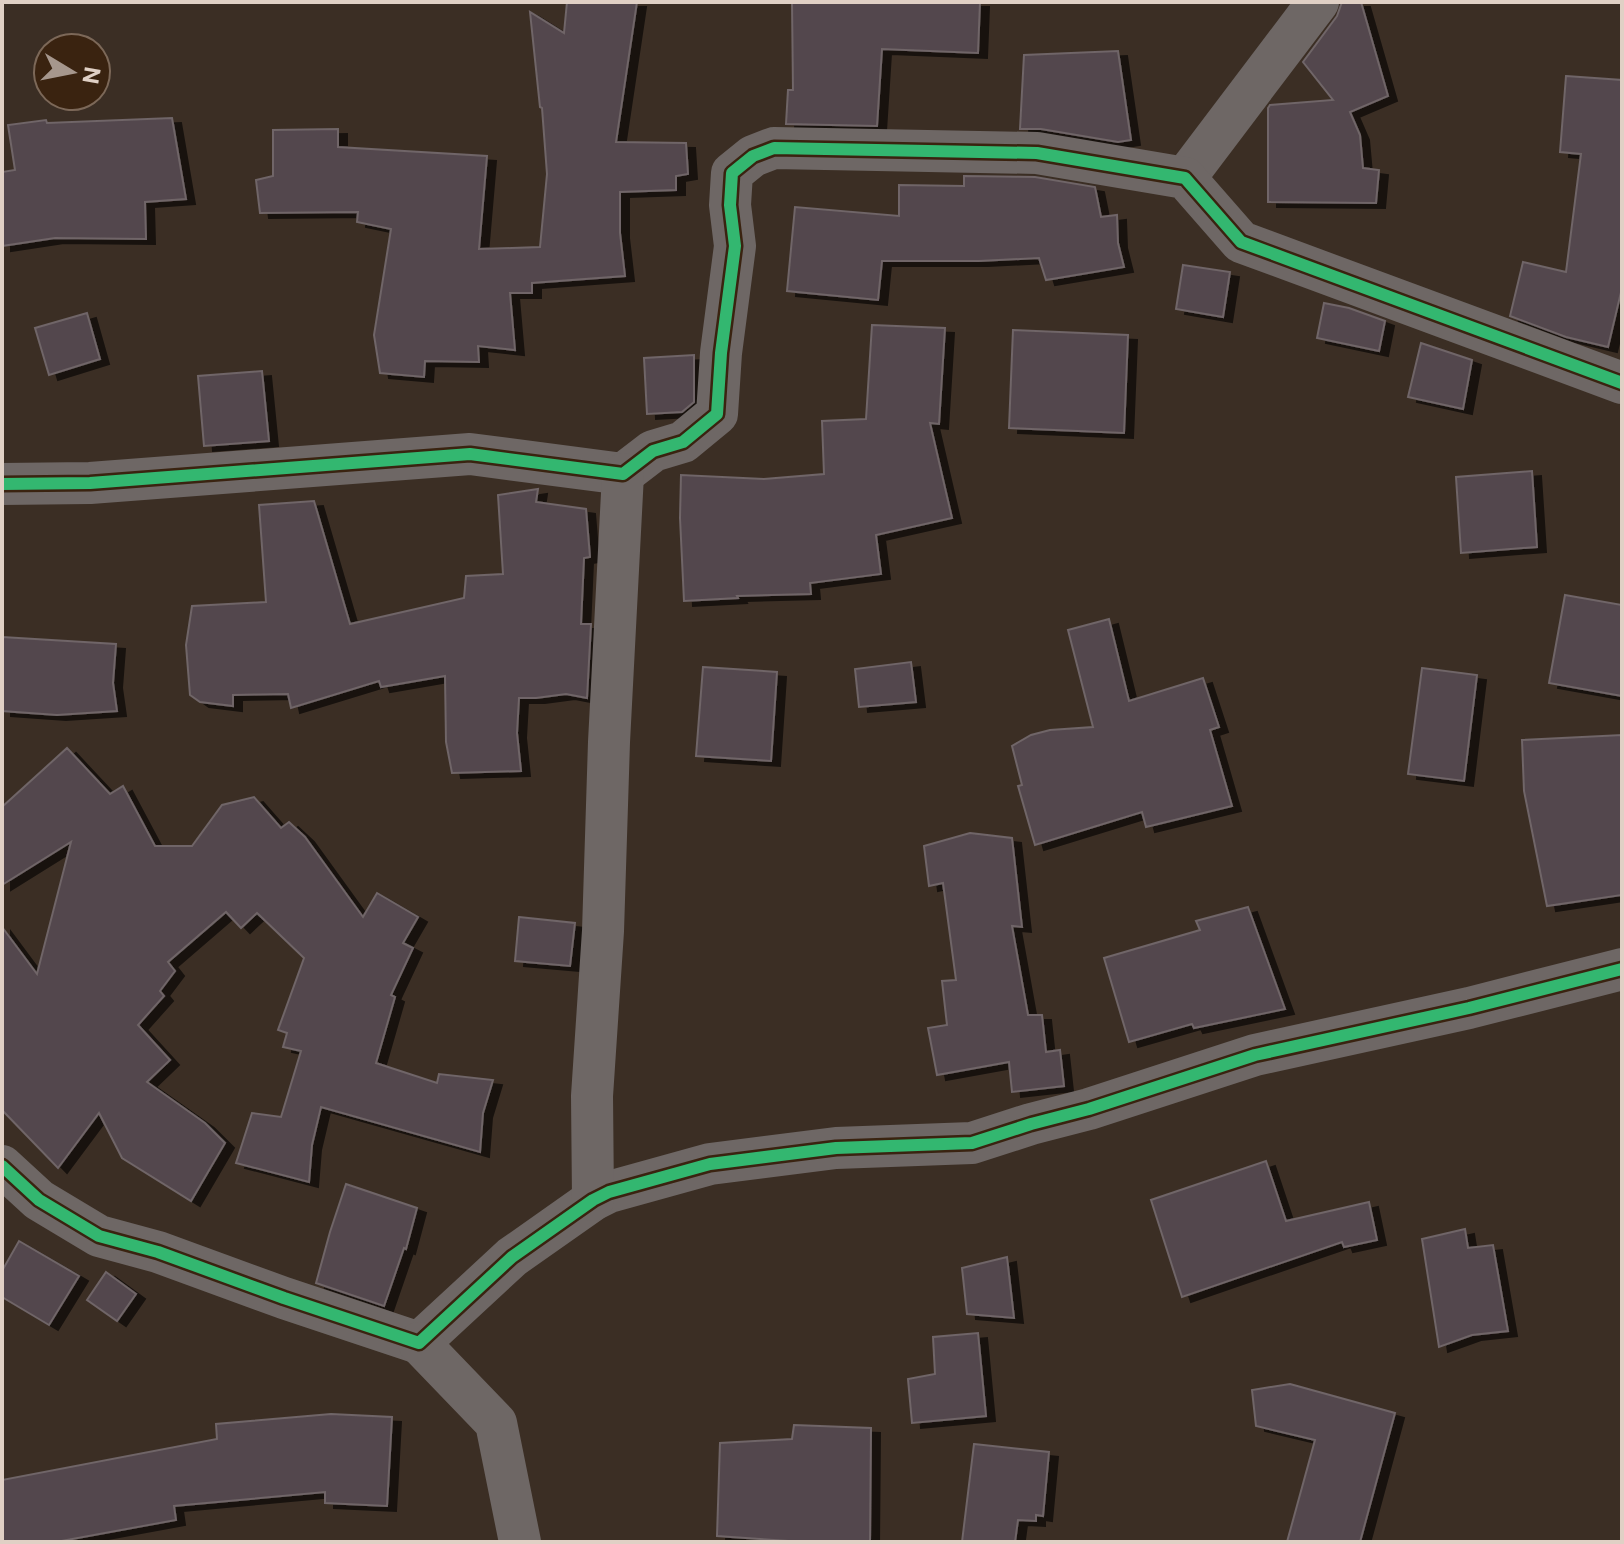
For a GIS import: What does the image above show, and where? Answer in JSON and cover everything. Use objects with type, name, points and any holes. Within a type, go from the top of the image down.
[{"type":"street","points":[[1185,178],[1318,2]]},
{"type":"street","points":[[2,484],[90,483],[470,454],[623,474],[653,451],[683,442],[717,414],[721,353],[735,246],[730,205],[732,173],[753,156],[774,148],[1037,153],[1185,178],[1241,242],[1622,383]]},
{"type":"street","points":[[593,1200],[592,1096],[603,931],[623,474]]},
{"type":"street","points":[[419,1343],[512,1257],[609,1192],[710,1164],[836,1148],[972,1143],[1255,1055],[1469,1008],[1622,969]]},
{"type":"street","points":[[2,1166],[39,1200],[99,1236],[158,1252],[419,1343],[496,1423],[520,1542]]},
{"type":"building","points":[[567,2],[637,2],[616,142],[686,143],[688,174],[676,176],[676,190],[620,192],[620,233],[625,276],[532,283],[532,293],[510,293],[515,350],[478,346],[479,362],[425,361],[424,377],[380,373],[374,335],[391,229],[357,222],[358,212],[260,213],[256,180],[273,176],[273,130],[338,129],[338,147],[487,156],[479,249],[540,247],[547,174],[530,12],[564,33]]},
{"type":"building","points":[[792,2],[980,2],[978,53],[882,49],[877,126],[786,124],[788,90],[793,90]]},
{"type":"building","points":[[1342,2],[1361,2],[1388,96],[1350,112],[1360,135],[1363,168],[1379,170],[1376,203],[1268,202],[1268,108],[1270,105],[1333,100],[1303,62],[1337,16]]},
{"type":"building","points":[[1118,51],[1131,140],[1118,142],[1041,129],[1020,129],[1024,55]]},
{"type":"building","points":[[1566,76],[1622,80],[1622,288],[1608,347],[1566,337],[1510,316],[1523,262],[1566,272],[1581,154],[1560,152]]},
{"type":"building","points":[[172,118],[186,199],[145,202],[146,239],[55,238],[2,246],[2,172],[15,170],[8,125],[46,120],[47,123]]},
{"type":"building","points":[[964,176],[1035,177],[1095,187],[1101,217],[1117,215],[1118,243],[1124,267],[1046,280],[1039,258],[882,261],[878,300],[787,291],[795,207],[899,216],[899,185],[964,186]]},
{"type":"building","points":[[1183,265],[1230,272],[1223,317],[1176,309]]},
{"type":"building","points":[[1324,303],[1385,321],[1379,351],[1317,338]]},
{"type":"building","points":[[87,313],[100,359],[49,375],[35,328]]},
{"type":"building","points":[[872,325],[945,328],[939,424],[930,423],[952,518],[876,535],[881,574],[810,583],[811,594],[684,601],[681,475],[764,479],[824,474],[822,421],[866,419]]},
{"type":"building","points":[[1013,330],[1128,335],[1124,433],[1009,428]]},
{"type":"building","points":[[1421,343],[1472,360],[1463,409],[1408,397]]},
{"type":"building","points":[[694,355],[694,402],[682,412],[647,414],[644,358]]},
{"type":"building","points":[[262,371],[269,441],[204,446],[198,376]]},
{"type":"building","points":[[1532,471],[1537,547],[1461,553],[1456,477]]},
{"type":"building","points":[[538,489],[536,502],[586,509],[590,557],[584,558],[581,624],[591,624],[587,698],[566,694],[519,698],[517,733],[521,771],[452,773],[446,742],[445,676],[381,687],[379,681],[291,708],[288,694],[233,695],[233,706],[200,702],[190,695],[186,645],[192,606],[266,602],[259,505],[314,501],[350,624],[464,598],[466,576],[503,574],[498,495]]},
{"type":"building","points":[[1565,595],[1622,605],[1622,696],[1549,683]]},
{"type":"building","points":[[1109,619],[1129,701],[1203,678],[1219,727],[1210,730],[1232,806],[1146,827],[1142,812],[1035,845],[1018,786],[1022,785],[1012,746],[1031,735],[1050,730],[1093,727],[1068,630]]},
{"type":"building","points":[[2,637],[116,644],[113,683],[117,711],[57,715],[2,711]]},
{"type":"building","points":[[911,662],[916,702],[859,707],[855,669]]},
{"type":"building","points":[[703,667],[777,672],[771,761],[696,756]]},
{"type":"building","points":[[1422,668],[1477,675],[1464,781],[1408,774]]},
{"type":"building","points":[[1622,735],[1622,895],[1547,906],[1524,791],[1522,740]]},
{"type":"building","points":[[67,748],[110,794],[123,786],[155,846],[192,846],[222,805],[254,797],[281,828],[289,822],[305,837],[363,917],[377,893],[418,917],[403,943],[413,948],[391,995],[395,997],[376,1063],[437,1083],[439,1074],[493,1080],[483,1113],[480,1152],[321,1107],[312,1145],[309,1182],[236,1163],[252,1113],[281,1117],[301,1051],[283,1047],[287,1033],[278,1030],[304,958],[257,913],[241,928],[226,912],[168,962],[175,971],[160,991],[164,996],[138,1025],[170,1060],[147,1082],[205,1123],[225,1143],[191,1201],[122,1158],[99,1113],[58,1168],[2,1110],[2,927],[37,974],[71,842],[2,885],[2,807]]},
{"type":"building","points":[[970,833],[1012,838],[1022,927],[1012,926],[1028,1015],[1042,1015],[1046,1052],[1060,1050],[1064,1086],[1012,1092],[1009,1062],[937,1075],[928,1028],[947,1025],[942,981],[956,980],[943,883],[929,886],[924,846]]},
{"type":"building","points":[[1248,907],[1285,1009],[1194,1028],[1192,1024],[1129,1042],[1104,958],[1200,930],[1196,921]]},
{"type":"building","points":[[519,917],[575,923],[570,966],[515,961]]},
{"type":"building","points":[[1266,1161],[1286,1221],[1369,1202],[1377,1240],[1344,1247],[1342,1242],[1182,1297],[1151,1200]]},
{"type":"building","points":[[346,1184],[417,1208],[406,1249],[384,1306],[316,1283]]},
{"type":"building","points":[[1465,1229],[1468,1248],[1493,1245],[1508,1331],[1472,1335],[1439,1347],[1422,1239]]},
{"type":"building","points":[[19,1241],[79,1276],[49,1325],[2,1297],[2,1271]]},
{"type":"building","points":[[1007,1257],[1014,1318],[967,1314],[962,1268]]},
{"type":"building","points":[[106,1272],[136,1294],[117,1321],[87,1300]]},
{"type":"building","points":[[978,1333],[986,1416],[912,1423],[908,1379],[935,1374],[933,1337]]},
{"type":"building","points":[[1290,1384],[1395,1413],[1360,1542],[1287,1542],[1315,1440],[1256,1426],[1252,1390]]},
{"type":"building","points":[[331,1414],[392,1417],[387,1506],[325,1503],[325,1492],[174,1506],[176,1520],[56,1542],[2,1542],[2,1480],[217,1439],[216,1424]]},
{"type":"building","points":[[794,1425],[871,1428],[870,1542],[803,1542],[717,1536],[720,1443],[792,1439]]},
{"type":"building","points":[[974,1444],[1049,1452],[1043,1516],[1036,1515],[1036,1521],[1018,1520],[1015,1542],[962,1542]]},
{"type":"cycle path","points":[[2,484],[90,483],[470,454],[623,474],[653,451],[683,442],[717,414],[721,353],[735,246],[730,205],[732,173],[753,156],[774,148],[1037,153],[1185,178],[1241,242],[1622,383]]},
{"type":"cycle path","points":[[2,1166],[39,1200],[99,1236],[158,1252],[419,1343],[512,1257],[609,1192],[710,1164],[836,1148],[972,1143],[1255,1055],[1469,1008],[1622,969]]}]
